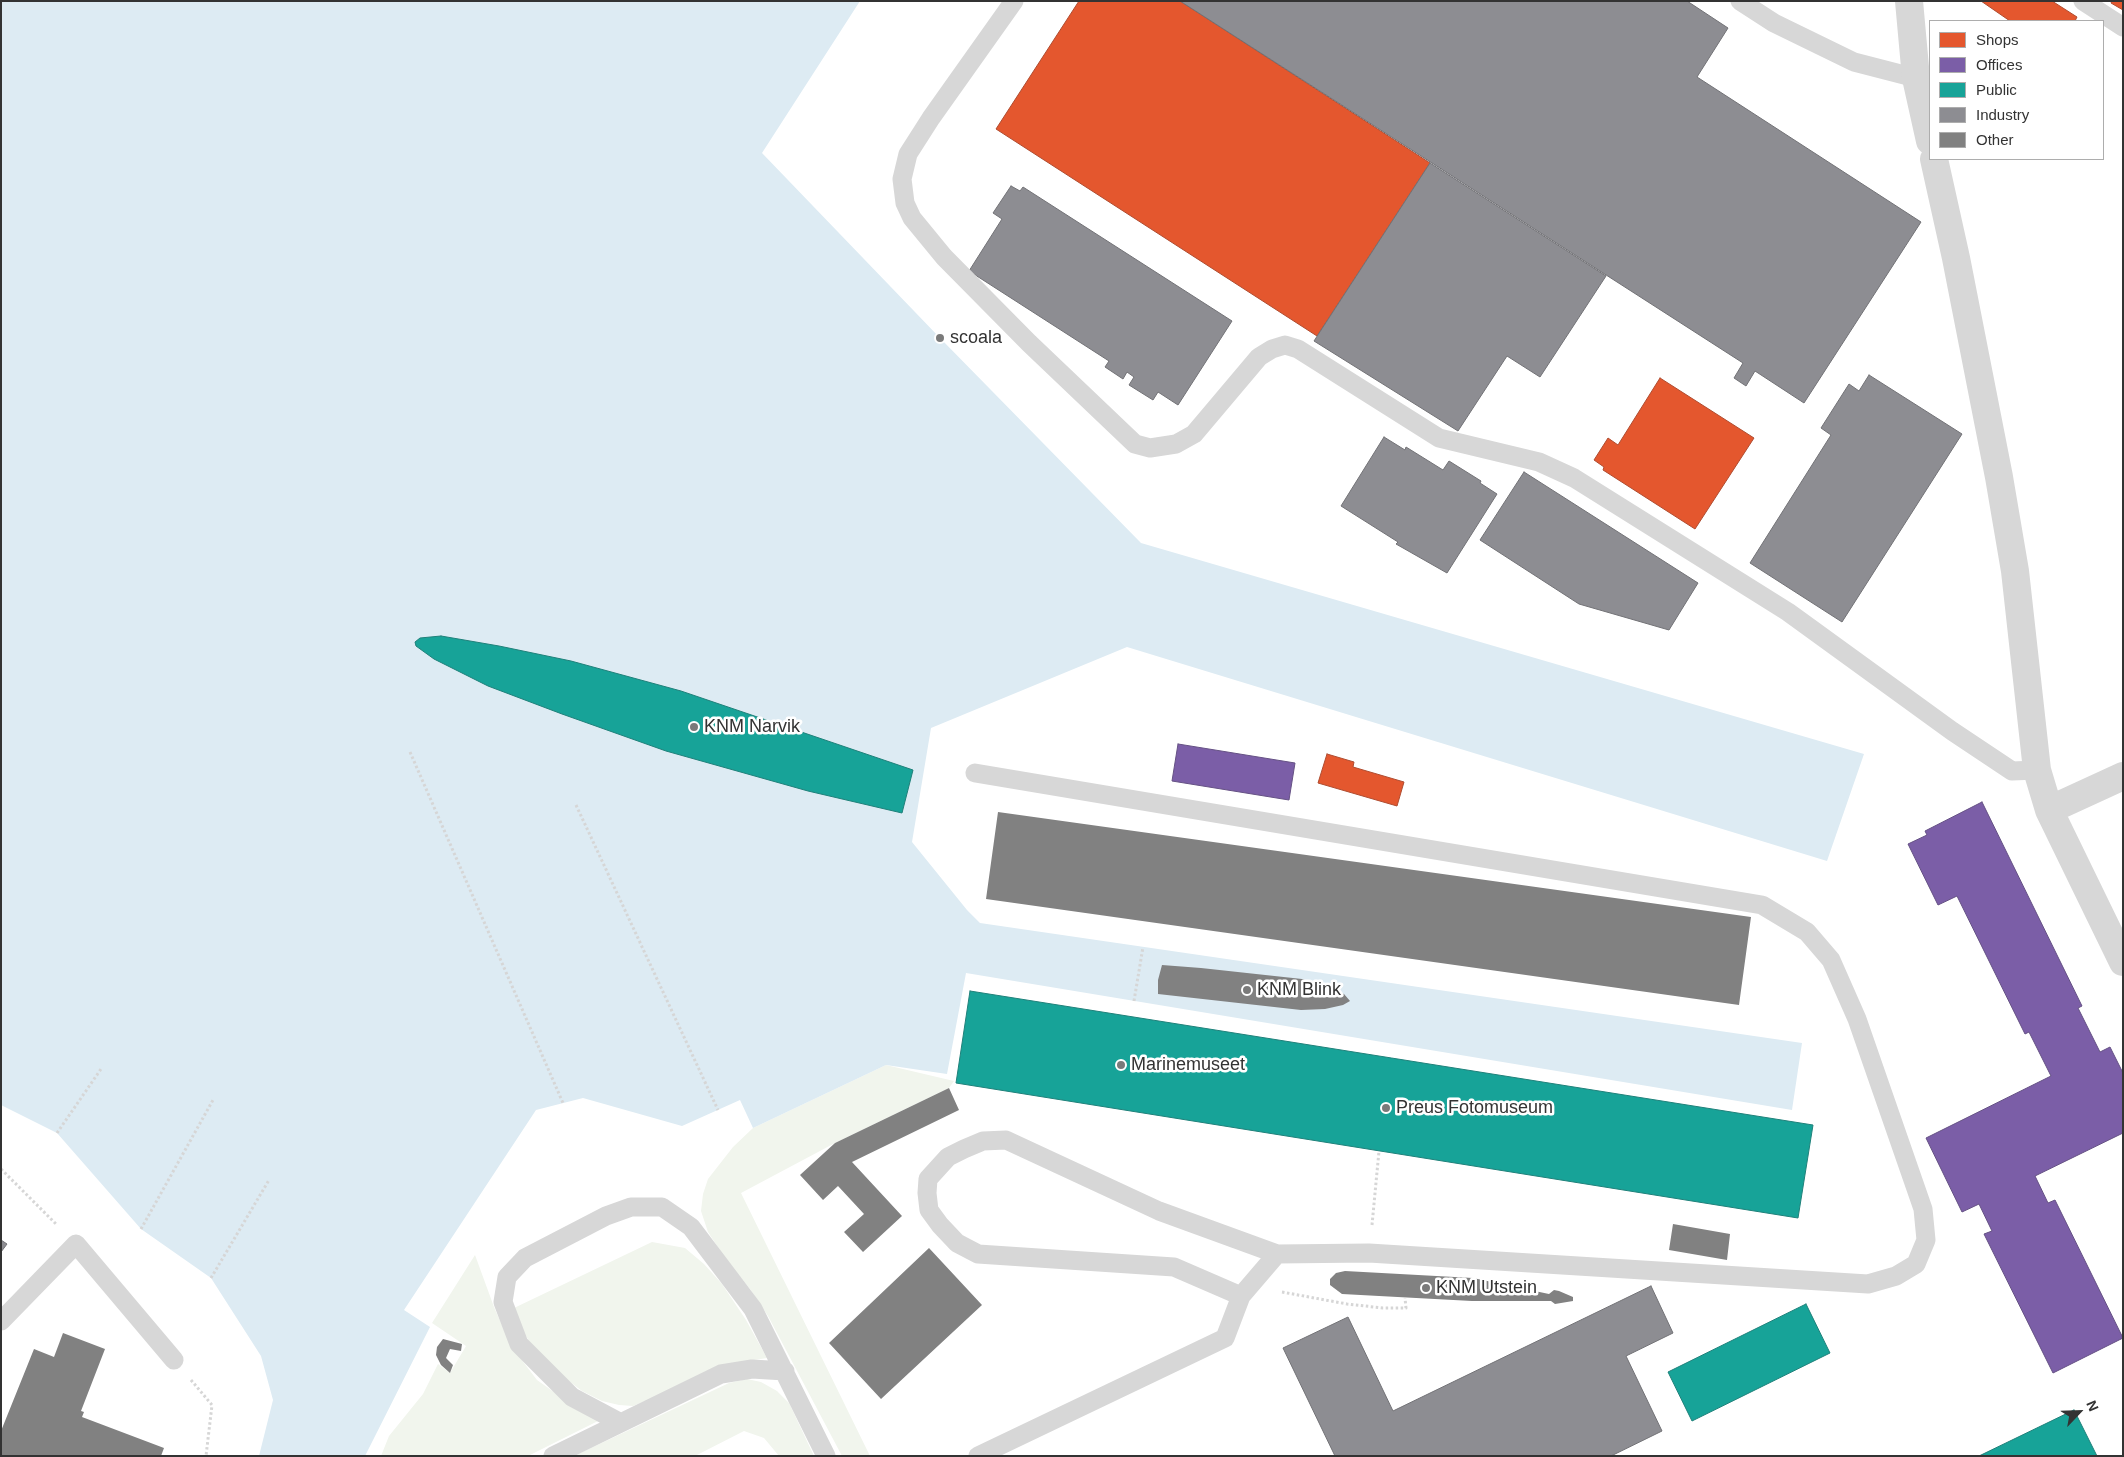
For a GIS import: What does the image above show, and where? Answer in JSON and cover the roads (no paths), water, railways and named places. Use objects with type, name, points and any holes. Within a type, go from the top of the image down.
[{"type":"street","points":[[1909,1],[1916,78],[1929,136]]},
{"type":"street","points":[[1934,160],[1956,258],[2001,487],[2015,571],[2037,770],[2049,810],[2123,962]]},
{"type":"street","points":[[2049,810],[2123,776]]},
{"type":"lane","points":[[1014,1],[931,118],[908,154],[902,179],[905,203],[912,218],[944,257],[1029,343],[1135,444],[1150,448],[1176,444],[1194,434],[1259,357],[1272,349],[1285,345],[1298,349],[1439,438],[1539,462],[1574,478],[1788,612],[1952,731],[2012,772],[2037,770]]},
{"type":"lane","points":[[1740,1],[1774,22],[1854,62],[1916,78]]},
{"type":"lane","points":[[2083,1],[2123,27]]},
{"type":"lane","points":[[975,773],[1762,905],[1808,932],[1831,960],[1857,1019],[1923,1210],[1926,1240],[1916,1264],[1896,1276],[1868,1284],[1369,1253],[1277,1254],[1159,1211],[1006,1140],[983,1141],[964,1149],[948,1157],[928,1179],[929,1210],[940,1226],[957,1243],[978,1254],[1174,1266],[1245,1290]]},
{"type":"lane","points":[[619,1422],[572,1397],[519,1344],[503,1302],[507,1277],[525,1258],[606,1216],[631,1207],[662,1206],[691,1227],[753,1310],[826,1456]]},
{"type":"lane","points":[[1,1321],[76,1244],[174,1360]]},
{"type":"lane","points":[[978,1456],[1225,1338],[1245,1290],[1277,1254]]},
{"type":"lane","points":[[553,1456],[619,1422],[722,1374],[752,1369],[785,1371]]},
{"type":"place","name":"scoala","points":[[940,338]]},
{"type":"place","name":"KNM Narvik","points":[[694,727]]},
{"type":"place","name":"KNM Blink","points":[[1247,990]]},
{"type":"place","name":"Marinemuseet","points":[[1121,1065]]},
{"type":"place","name":"Preus Fotomuseum","points":[[1386,1108]]},
{"type":"place","name":"KNM Utstein","points":[[1426,1288]]}]
